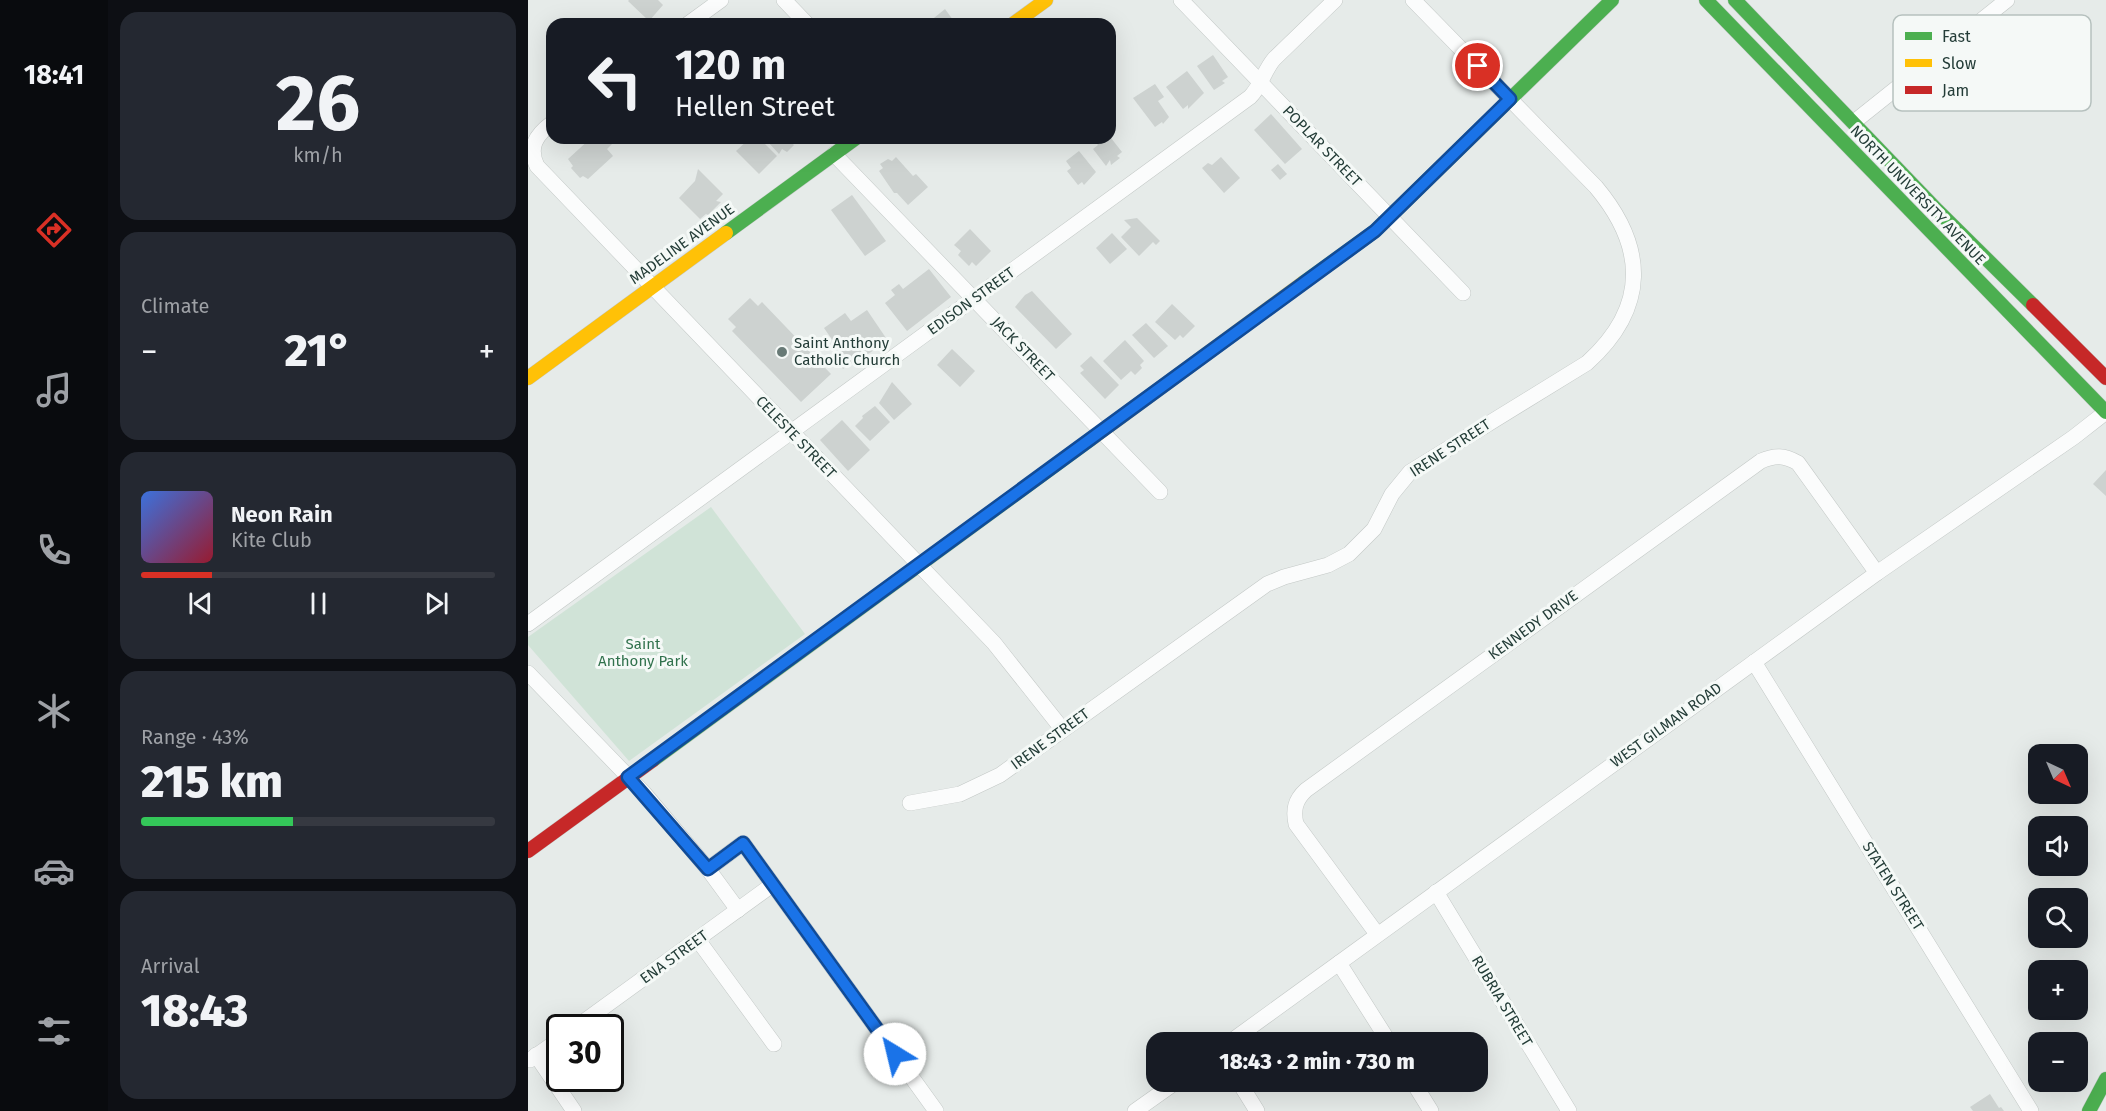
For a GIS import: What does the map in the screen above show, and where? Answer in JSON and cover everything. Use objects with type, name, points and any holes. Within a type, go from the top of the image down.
[{"type":"street","points":[[696,18],[721,0]]},
{"type":"street","points":[[784,0],[801,18]]},
{"type":"street","points":[[1021,18],[1046,0]]},
{"type":"street","name":"POPLAR STREET","points":[[1181,0],[1463,293]]},
{"type":"street","name":"EDISON STREET","points":[[528,624],[1250,98],[1274,59],[1335,0]]},
{"type":"street","name":"IRENE STREET","points":[[910,803],[960,794],[979,787],[1000,775],[1267,584],[1341,559],[1365,541],[1374,529],[1392,494],[1410,472],[1587,363],[1612,338],[1623,319],[1632,288],[1634,267],[1627,233],[1612,206],[1413,0]]},
{"type":"street","points":[[528,851],[1360,242],[1390,216],[1612,0]]},
{"type":"street","name":"NORTH UNIVERSITY AVENUE","points":[[1706,0],[2106,412]]},
{"type":"street","name":"NORTH UNIVERSITY AVENUE","points":[[1735,0],[1937,210],[2106,378]]},
{"type":"street","points":[[1988,15],[2007,0]]},
{"type":"street","points":[[1854,122],[1893,91]]},
{"type":"street","name":"CELESTE STREET","points":[[546,128],[538,134],[530,146],[530,152],[537,166],[1006,657],[1063,730]]},
{"type":"street","name":"MADELINE AVENUE","points":[[528,378],[848,144]]},
{"type":"street","name":"JACK STREET","points":[[834,154],[1160,492]]},
{"type":"street","name":"WEST GILMAN ROAD","points":[[1244,1032],[1877,573],[2074,437],[2106,412]]},
{"type":"street","name":"KENNEDY DRIVE","points":[[1377,934],[1296,824],[1294,813],[1296,802],[1306,790],[1425,703],[1771,456],[1781,456],[1798,463],[1877,573]]},
{"type":"street","name":"STATEN STREET","points":[[1754,662],[2031,1111]]},
{"type":"street","points":[[528,673],[628,777],[708,869],[738,910]]},
{"type":"street","points":[[708,869],[743,843],[936,1111]]},
{"type":"street","name":"ENA STREET","points":[[595,1014],[772,885]]},
{"type":"street","name":"RUBRIA STREET","points":[[1436,892],[1569,1111]]},
{"type":"street","points":[[698,940],[774,1044]]},
{"type":"street","points":[[1339,963],[1383,1032]]},
{"type":"street","points":[[546,1048],[532,1058],[574,1111]]},
{"type":"street","points":[[2089,1111],[2106,1079]]},
{"type":"street","points":[[1136,1111],[1162,1092]]},
{"type":"street","points":[[1245,1092],[1257,1111]]},
{"type":"street","points":[[1419,1092],[1431,1111]]},
{"type":"green space","name":"Saint Anthony Park","points":[[711,507],[805,634],[629,761],[528,645],[528,637]]},
{"type":"building","points":[[658,0],[663,5],[652,18],[646,18],[628,1]]},
{"type":"building","points":[[945,9],[952,18],[934,18]]},
{"type":"building","points":[[1213,55],[1228,77],[1222,81],[1225,83],[1214,90],[1197,66]]},
{"type":"building","points":[[1187,71],[1204,93],[1188,109],[1188,105],[1183,109],[1166,87]]},
{"type":"building","points":[[1155,84],[1164,97],[1158,101],[1169,117],[1163,124],[1162,122],[1155,127],[1133,98]]},
{"type":"building","points":[[1271,114],[1302,149],[1285,164],[1254,130]]},
{"type":"building","points":[[584,144],[612,144],[607,149],[613,156],[588,179],[583,176],[580,178],[571,168],[573,166],[568,159]]},
{"type":"building","points":[[744,144],[765,144],[777,156],[759,174],[736,151]]},
{"type":"building","points":[[770,144],[794,145],[787,152],[782,149],[779,154]]},
{"type":"building","points":[[1116,144],[1122,152],[1117,156],[1120,158],[1111,165],[1110,160],[1106,166],[1093,149],[1098,145]]},
{"type":"building","points":[[1079,151],[1096,172],[1084,185],[1082,182],[1078,185],[1067,171],[1071,168],[1066,161]]},
{"type":"building","points":[[896,157],[913,176],[916,174],[928,187],[908,205],[897,193],[894,193],[879,171],[883,168],[880,164],[888,159],[892,161]]},
{"type":"building","points":[[1221,157],[1240,178],[1224,193],[1202,168],[1208,163],[1212,165]]},
{"type":"building","points":[[1278,164],[1287,174],[1280,180],[1271,170]]},
{"type":"building","points":[[698,169],[723,194],[716,201],[721,202],[708,215],[700,219],[679,198],[695,181]]},
{"type":"building","points":[[852,195],[886,241],[865,256],[831,210]]},
{"type":"building","points":[[1137,218],[1160,241],[1156,245],[1153,242],[1139,256],[1121,237],[1131,227],[1124,220]]},
{"type":"building","points":[[970,229],[991,251],[976,266],[972,262],[969,266],[958,255],[961,251],[954,245]]},
{"type":"building","points":[[1112,233],[1127,249],[1110,264],[1096,248]]},
{"type":"building","points":[[929,269],[951,297],[907,331],[885,303],[895,295],[891,290],[899,284],[903,289]]},
{"type":"building","points":[[1032,291],[1072,334],[1056,349],[1015,307],[1025,295]]},
{"type":"building","name":"Saint Anthony Catholic Church","points":[[750,298],[758,306],[762,302],[831,374],[801,402],[732,331],[736,327],[728,319]]},
{"type":"building","points":[[1172,304],[1195,326],[1183,338],[1180,335],[1175,340],[1155,322]]},
{"type":"building","points":[[867,310],[886,338],[874,347],[876,349],[843,369],[834,355],[840,351],[824,328],[845,313],[851,321]]},
{"type":"building","points":[[1146,323],[1168,346],[1154,358],[1132,335]]},
{"type":"building","points":[[1125,340],[1144,361],[1140,365],[1142,368],[1135,375],[1131,371],[1121,380],[1103,361]]},
{"type":"building","points":[[952,349],[975,371],[960,387],[937,365]]},
{"type":"building","points":[[1091,356],[1119,385],[1105,399],[1080,373],[1084,370],[1080,366]]},
{"type":"building","points":[[892,382],[912,404],[894,420],[879,403]]},
{"type":"building","points":[[875,406],[890,422],[870,441],[855,426],[863,418],[862,416]]},
{"type":"building","points":[[842,420],[870,450],[848,471],[820,440]]},
{"type":"building","points":[[2106,470],[2106,496],[2093,484]]},
{"type":"building","points":[[1990,1094],[1999,1108],[2001,1107],[2004,1111],[1973,1111],[1970,1107]]},
{"type":"traffic: fast","points":[[1303,283],[1375,231],[1612,0]]},
{"type":"traffic: fast","points":[[1706,0],[2106,412]]},
{"type":"traffic: fast","points":[[1735,0],[1937,210],[2033,305]]},
{"type":"traffic: fast","points":[[726,233],[848,144]]},
{"type":"traffic: fast","points":[[653,760],[1091,439]]},
{"type":"traffic: fast","points":[[2089,1111],[2106,1079]]},
{"type":"traffic: slow","points":[[1021,18],[1046,0]]},
{"type":"traffic: slow","points":[[528,378],[726,233]]},
{"type":"traffic: slow","points":[[1091,439],[1303,283]]},
{"type":"traffic: jam","points":[[2033,305],[2106,378]]},
{"type":"traffic: jam","points":[[528,851],[653,760]]},
{"type":"place","name":"Saint Anthony Catholic Church","points":[[782,352]]},
{"type":"route","points":[[895,1054],[743,843],[708,869],[628,777],[1375,231],[1510,99],[1478,66]]}]
